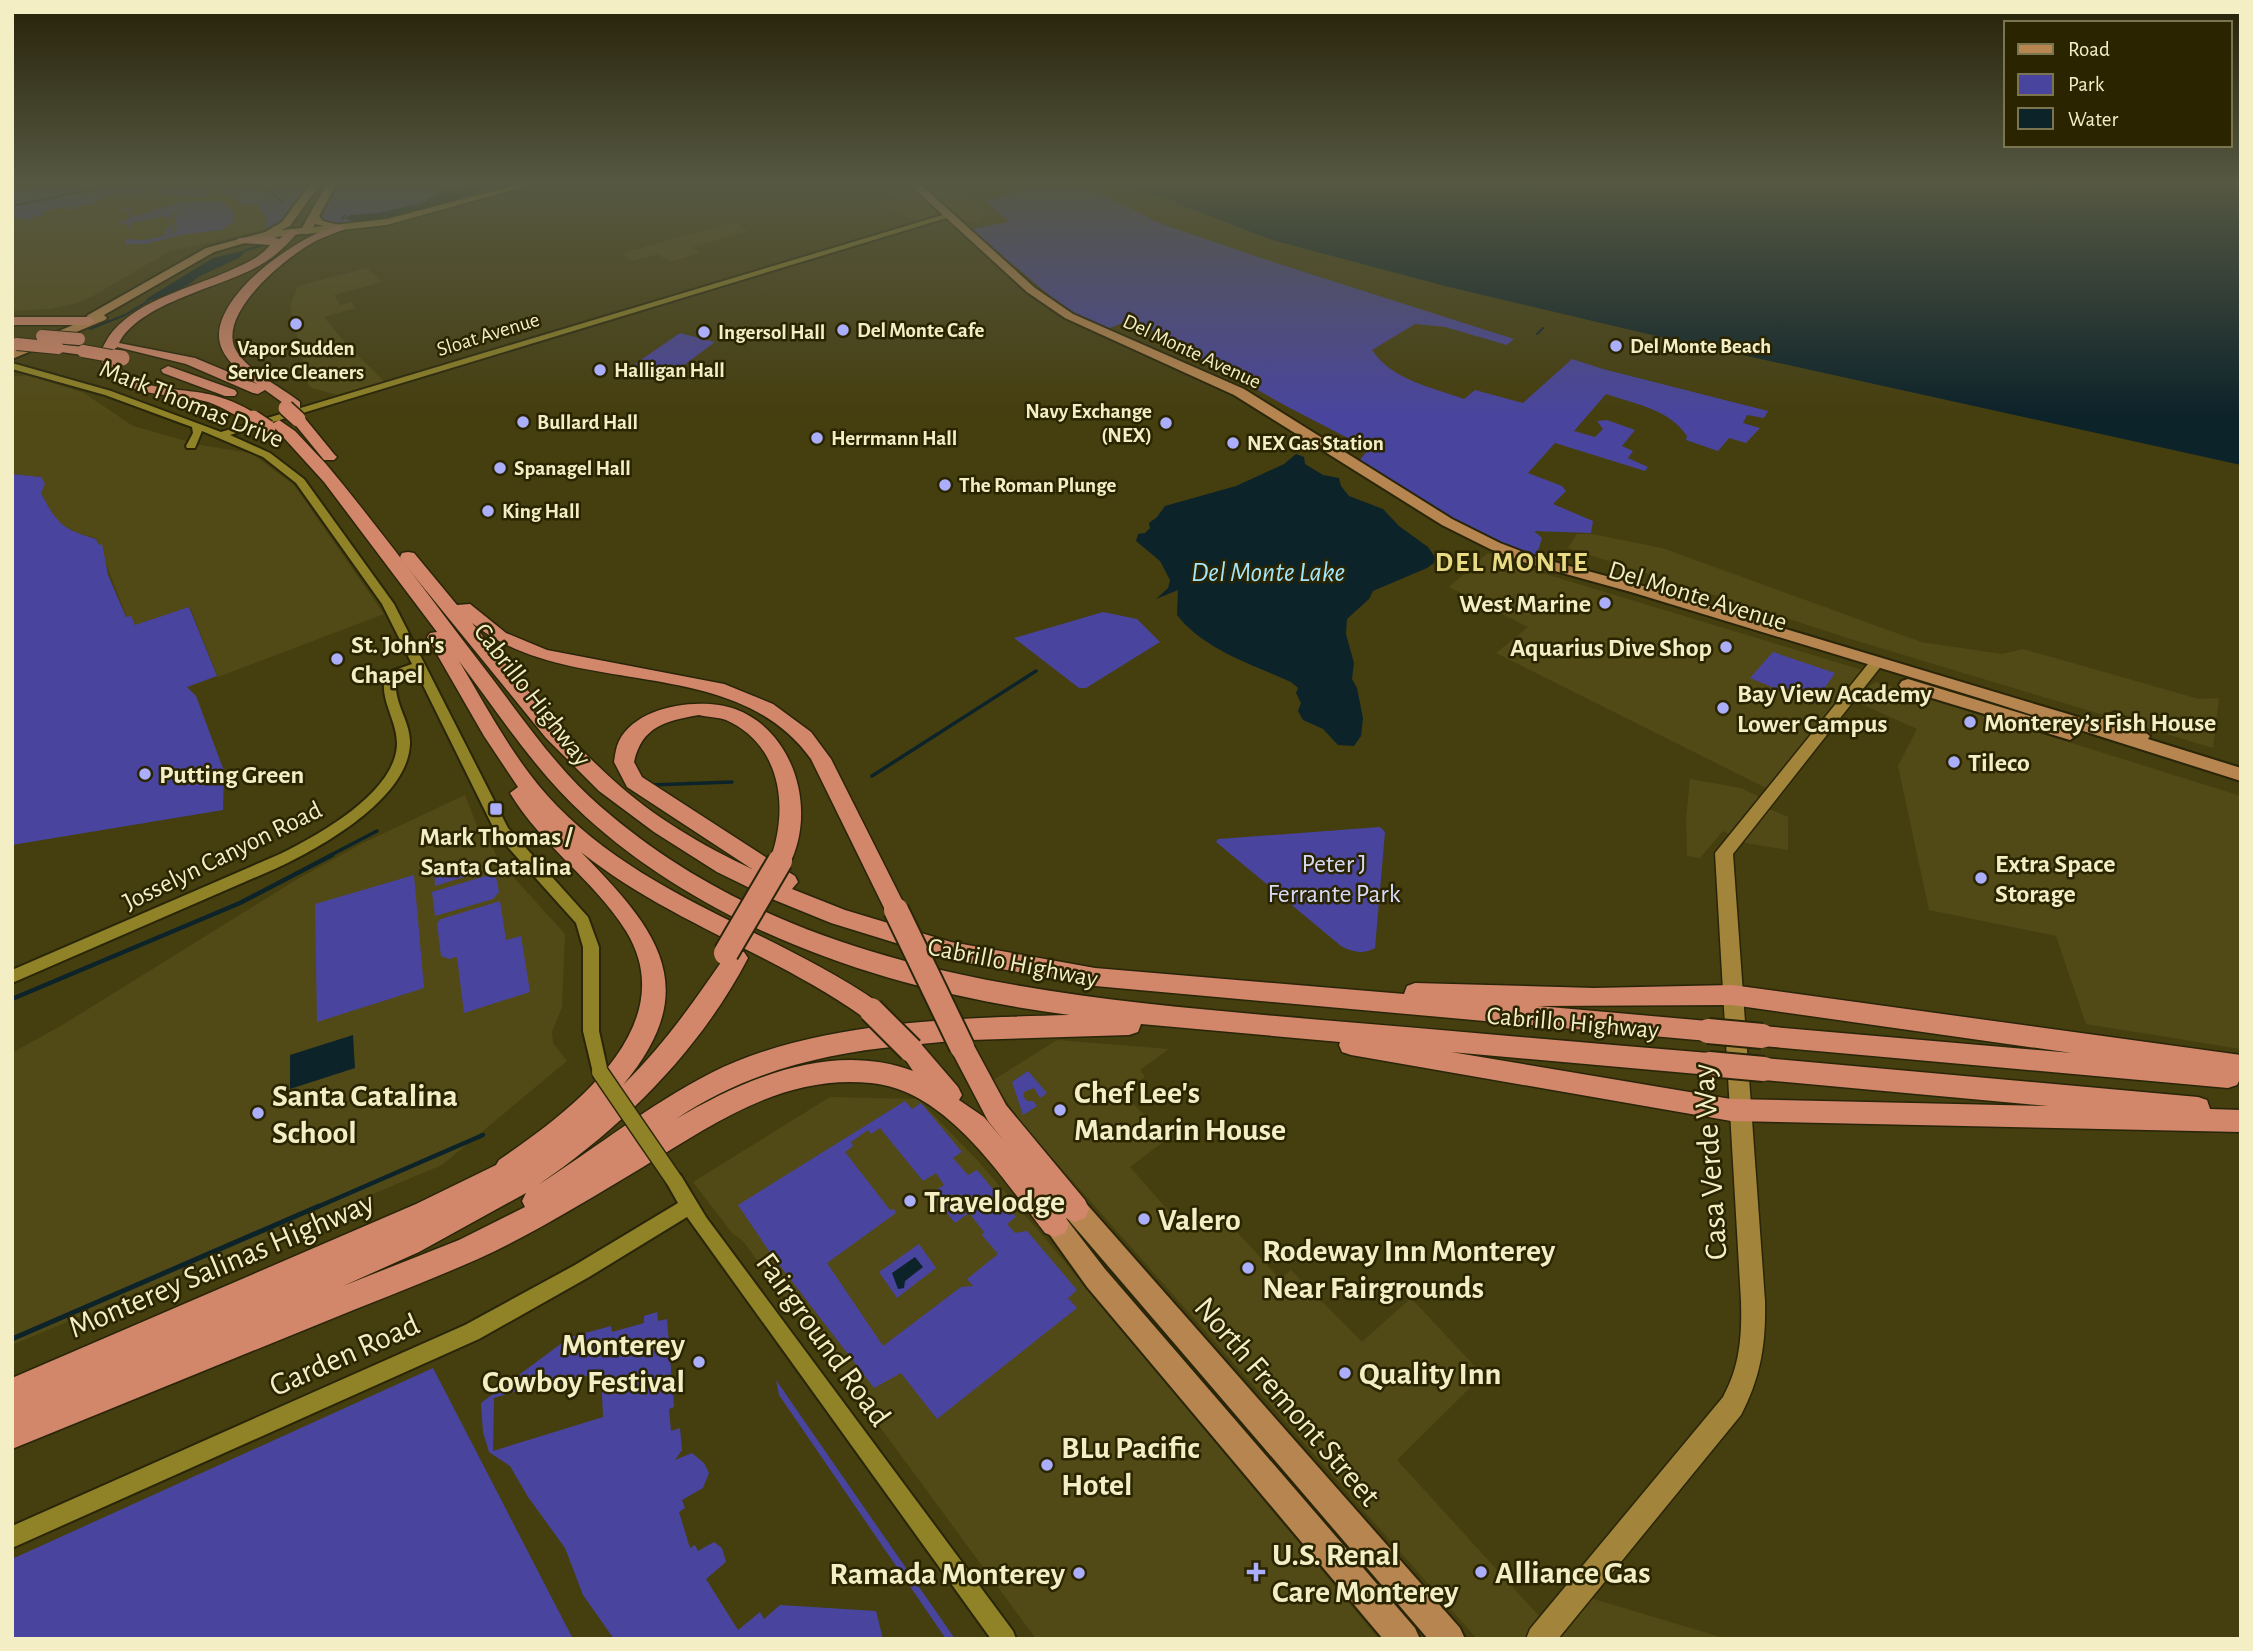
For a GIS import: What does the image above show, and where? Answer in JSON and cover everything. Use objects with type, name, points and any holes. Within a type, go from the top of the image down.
[{"type":"highway","points":[[259,260],[139,317],[115,336],[106,355],[112,371],[129,382],[211,399],[278,417]]},
{"type":"highway","points":[[278,417],[227,346],[225,335],[228,318],[235,306],[281,260]]},
{"type":"highway","points":[[12,321],[89,321]]},
{"type":"highway","name":"Cabrillo Highway","points":[[14,344],[39,336],[209,368],[253,387],[316,461],[571,790],[634,846],[697,887],[814,941],[939,980],[1064,1005],[2241,1112]]},
{"type":"highway","name":"Cabrillo Highway","points":[[14,344],[123,352],[209,384],[278,417],[317,441],[406,554],[553,733],[583,765],[619,796],[669,832],[741,874],[818,909],[882,931],[951,951],[1095,977],[2241,1078]]},
{"type":"highway","points":[[406,554],[482,626],[507,642],[561,659],[701,683],[731,692],[768,709],[796,730],[815,750],[831,776],[997,1113],[1065,1217]]},
{"type":"highway","points":[[414,587],[433,632],[512,761],[532,791],[553,814],[620,870],[687,911],[834,985],[871,1010],[911,1050],[983,1135],[1065,1217]]},
{"type":"highway","points":[[12,1418],[459,1219],[514,1187],[594,1128],[646,1081],[691,1027],[799,837],[802,804],[796,772],[781,743],[759,721],[731,701],[701,689],[643,674]]},
{"type":"highway","points":[[784,863],[790,830],[790,790],[780,760],[751,726],[723,710],[695,708],[660,717],[636,734],[627,745],[623,758],[626,772],[634,782],[759,866],[882,931]]},
{"type":"highway","points":[[457,1199],[539,1148],[598,1099],[634,1051],[644,1030],[652,998],[650,958],[640,933],[536,817],[520,793],[512,761]]},
{"type":"highway","points":[[457,1199],[535,1158],[616,1095],[673,1034],[731,955]]},
{"type":"highway","points":[[1224,989],[1335,989],[1594,998],[1732,995],[2241,1066]]},
{"type":"highway","points":[[319,1310],[483,1233],[541,1198],[698,1093],[746,1069],[785,1054],[870,1038],[1023,1026],[1154,1025],[1209,1020]]},
{"type":"highway","points":[[1236,1022],[1363,1047],[1740,1110],[2241,1121]]},
{"type":"highway","points":[[12,1434],[437,1264],[517,1227],[716,1109],[754,1090],[784,1080],[816,1073],[849,1071],[904,1078],[929,1090],[983,1135]]},
{"type":"highway","name":"Monterey Salinas Highway","points":[[12,1393],[457,1199]]},
{"type":"main road","points":[[14,344],[89,321],[194,260]]},
{"type":"main road","name":"Del Monte Avenue","points":[[998,260],[1031,289],[1044,306],[1071,324],[1239,400],[1444,530],[1488,553],[1522,567],[2084,725],[2241,775]]},
{"type":"main road","name":"Del Monte Avenue","points":[[1873,667],[1990,710],[2241,787]]},
{"type":"main road","name":"Casa Verde Way","points":[[1540,1639],[1732,1406],[1744,1386],[1754,1349],[1724,853],[1873,667]]},
{"type":"main road","points":[[1990,710],[2015,710],[2095,734],[2123,738]]},
{"type":"main road","points":[[2084,725],[2101,726],[2115,718],[2129,732],[2182,750],[2222,769]]},
{"type":"main road","points":[[1065,1217],[1103,1287],[1404,1639]]},
{"type":"main road","name":"North Fremont Street","points":[[1065,1217],[1450,1639]]},
{"type":"street","name":"Sloat Avenue","points":[[220,435],[802,260]]},
{"type":"street","name":"Mark Thomas Drive","points":[[12,366],[113,394],[196,425],[275,460],[300,481],[383,595],[453,728],[482,796],[502,831],[573,907],[587,930],[592,956],[591,1031],[600,1072]]},
{"type":"street","points":[[241,443],[237,440],[239,435],[278,417]]},
{"type":"street","points":[[191,446],[198,433],[196,425]]},
{"type":"street","name":"Josselyn Canyon Road","points":[[12,976],[256,870],[340,826],[372,799],[395,770],[401,756],[404,733],[390,696],[390,681],[396,674],[420,665]]},
{"type":"street","name":"Fairground Road","points":[[600,1072],[689,1206],[1004,1639]]},
{"type":"street","name":"Garden Road","points":[[12,1536],[472,1332],[571,1278],[689,1206]]},
{"type":"shaded area","points":[[12,260],[155,260],[93,296],[73,304],[50,309],[12,311]]},
{"type":"shaded area","points":[[367,268],[382,282],[334,295],[340,305],[351,302],[355,308],[324,317],[345,343],[385,382],[337,395],[309,387],[290,306],[298,286]]},
{"type":"shaded area","points":[[27,375],[84,393],[133,426],[200,445],[251,453],[294,485],[384,614],[218,677],[190,607],[135,625],[127,618],[96,538],[77,533],[56,521],[41,493],[41,477],[12,474],[12,377]]},
{"type":"shaded area","points":[[1577,534],[1592,534],[1662,548],[1921,642],[2002,654],[2023,649],[2199,699],[2219,698],[2213,748],[1854,640],[1568,548]]},
{"type":"shaded area","points":[[1488,553],[1522,567],[1869,672],[1850,697],[1876,682],[2241,796],[2241,1049],[2086,1024],[2056,936],[1929,910],[1898,766],[1917,729],[1848,698],[1774,792],[1496,653],[1528,627],[1449,587]]},
{"type":"shaded area","points":[[1690,779],[1741,788],[1766,800],[1762,806],[1788,817],[1788,850],[1746,843],[1723,831],[1700,858],[1687,856],[1686,819]]},
{"type":"shaded area","name":"Santa Catalina School","points":[[465,795],[479,831],[491,844],[499,861],[565,934],[562,1007],[552,1032],[553,1043],[567,1061],[442,1165],[12,1345],[12,1053],[64,1024],[296,880],[363,843]]},
{"type":"shaded area","points":[[1057,1040],[1169,1049],[1140,1070],[1145,1077],[1123,1093],[1167,1139],[1130,1167],[1188,1233],[1217,1210],[1280,1279],[1291,1270],[1362,1342],[1411,1298],[1483,1375],[1397,1460],[1549,1627],[1577,1594],[1727,1639],[1477,1639],[1025,1127],[992,1081]]},
{"type":"shaded area","points":[[830,1097],[918,1099],[977,1160],[1043,1236],[1379,1639],[1036,1639],[743,1241],[732,1233],[693,1182]]},
{"type":"green space","points":[[1008,260],[1267,260],[1514,339],[1507,345],[1445,327],[1415,324],[1372,350],[1390,369],[1401,376],[1464,399],[1475,390],[1523,403],[1572,359],[1768,411],[1764,418],[1747,415],[1743,423],[1760,428],[1746,443],[1729,438],[1718,451],[1686,440],[1687,436],[1680,427],[1661,413],[1606,394],[1574,431],[1595,437],[1603,429],[1597,421],[1607,420],[1635,430],[1622,446],[1633,451],[1628,458],[1648,467],[1645,471],[1555,443],[1528,473],[1562,486],[1566,491],[1553,504],[1593,521],[1591,533],[1534,531],[1542,538],[1536,557],[1465,526],[1423,502],[1358,462],[1369,449],[1286,406],[1132,319],[1105,330],[1074,316]]},
{"type":"green space","points":[[680,333],[715,342],[668,377],[629,368]]},
{"type":"green space","points":[[12,474],[41,477],[45,484],[41,493],[56,519],[75,532],[96,539],[99,545],[102,544],[108,575],[126,617],[131,616],[135,625],[189,607],[217,676],[187,687],[196,696],[224,771],[223,810],[12,845]]},
{"type":"green space","points":[[1103,612],[1137,619],[1160,642],[1086,688],[1079,688],[1014,638]]},
{"type":"green space","points":[[1773,652],[1835,673],[1814,704],[1750,678]]},
{"type":"green space","name":"Peter J Ferrante Park","points":[[1380,827],[1385,832],[1375,948],[1362,952],[1341,946],[1216,842],[1218,839]]},
{"type":"green space","points":[[469,860],[471,875],[435,886],[434,870]]},
{"type":"green space","points":[[414,875],[424,988],[317,1022],[315,904]]},
{"type":"green space","points":[[489,875],[496,877],[499,892],[493,899],[435,916],[432,892]]},
{"type":"green space","points":[[500,901],[506,940],[521,936],[530,992],[464,1013],[457,957],[449,959],[441,956],[437,923],[441,919]]},
{"type":"green space","points":[[1028,1071],[1047,1093],[1040,1098],[1034,1088],[1024,1092],[1023,1096],[1027,1101],[1033,1101],[1037,1106],[1023,1115],[1012,1082]]},
{"type":"green space","points":[[905,1101],[912,1109],[921,1103],[962,1152],[953,1158],[968,1175],[977,1170],[1016,1217],[1007,1224],[1015,1233],[1027,1231],[1077,1290],[1068,1298],[1077,1308],[937,1419],[901,1373],[874,1388],[771,1254],[738,1205]],"holes":[[[880,1128],[923,1181],[936,1173],[944,1185],[931,1193],[955,1223],[969,1213],[998,1254],[967,1279],[973,1286],[961,1287],[883,1346],[827,1263],[896,1213],[894,1209],[890,1210],[845,1152],[853,1146],[851,1142],[868,1130],[871,1134]]]},
{"type":"green space","points":[[919,1244],[936,1268],[897,1298],[879,1272]]},
{"type":"green space","points":[[657,1312],[658,1321],[667,1319],[674,1407],[669,1409],[671,1431],[680,1428],[682,1450],[675,1460],[692,1453],[704,1463],[709,1473],[703,1488],[682,1500],[685,1508],[679,1512],[690,1548],[695,1545],[698,1551],[714,1542],[722,1548],[726,1562],[706,1579],[738,1630],[760,1612],[764,1619],[780,1605],[876,1611],[883,1639],[614,1639],[583,1595],[565,1548],[528,1497],[510,1466],[489,1452],[483,1432],[481,1403],[570,1337],[611,1326],[612,1332],[644,1323],[644,1316]],"holes":[[[601,1372],[603,1417],[493,1451],[494,1398],[556,1379],[556,1385]]]},
{"type":"green space","points":[[433,1368],[573,1639],[12,1639],[12,1559]]},
{"type":"green space","points":[[776,1380],[955,1639],[946,1639],[779,1395]]},
{"type":"water","points":[[210,260],[235,260],[167,295],[154,300],[146,299]]},
{"type":"water","points":[[1347,260],[2241,260],[2241,465],[1652,335]]},
{"type":"water","name":"Del Monte Lake","points":[[1296,454],[1304,457],[1305,464],[1323,475],[1339,478],[1341,486],[1349,496],[1383,509],[1399,526],[1428,547],[1435,557],[1434,563],[1427,568],[1373,591],[1369,599],[1347,619],[1346,634],[1354,663],[1352,679],[1357,688],[1363,718],[1361,736],[1354,746],[1338,745],[1323,729],[1303,720],[1298,711],[1301,703],[1296,693],[1298,688],[1291,682],[1214,647],[1188,627],[1177,615],[1178,590],[1156,599],[1168,588],[1170,580],[1160,561],[1136,541],[1138,534],[1145,533],[1150,528],[1149,523],[1165,506],[1236,486],[1284,464]]},
{"type":"water","points":[[353,1035],[355,1068],[290,1089],[290,1055]]},
{"type":"water","points":[[915,1257],[923,1267],[905,1281],[904,1288],[898,1289],[892,1273]]},
{"type":"waterway","points":[[90,329],[125,315],[148,301]]},
{"type":"waterway","points":[[1537,334],[1543,328]]},
{"type":"waterway","points":[[872,776],[1036,671]]},
{"type":"waterway","points":[[651,785],[732,782]]},
{"type":"waterway","points":[[329,856],[377,831]]},
{"type":"waterway","points":[[12,999],[240,903],[332,855]]},
{"type":"waterway","points":[[315,1208],[483,1135]]},
{"type":"waterway","points":[[12,1339],[319,1206]]},
{"type":"place","name":"Vapor Sudden Service Cleaners","points":[[296,324]]},
{"type":"place","name":"Del Monte Cafe","points":[[843,330]]},
{"type":"place","name":"Ingersol Hall","points":[[704,332]]},
{"type":"place","name":"Del Monte Beach","points":[[1616,346]]},
{"type":"place","name":"Halligan Hall","points":[[600,370]]},
{"type":"place","name":"Bullard Hall","points":[[523,422]]},
{"type":"place","name":"Navy Exchange (NEX)","points":[[1166,423]]},
{"type":"place","name":"Herrmann Hall","points":[[817,438]]},
{"type":"place","name":"NEX Gas Station","points":[[1233,443]]},
{"type":"place","name":"Spanagel Hall","points":[[500,468]]},
{"type":"place","name":"The Roman Plunge","points":[[945,485]]},
{"type":"place","name":"King Hall","points":[[488,511]]},
{"type":"place","name":"West Marine","points":[[1605,603]]},
{"type":"place","name":"Aquarius Dive Shop","points":[[1726,647]]},
{"type":"place","name":"St. John's Chapel","points":[[337,659]]},
{"type":"place","name":"Bay View Academy Lower Campus","points":[[1723,708]]},
{"type":"place","name":"Monterey’s Fish House","points":[[1970,722]]},
{"type":"place","name":"Tileco","points":[[1954,762]]},
{"type":"place","name":"Putting Green","points":[[145,774]]},
{"type":"place","name":"Mark Thomas / Santa Catalina","points":[[496,809]]},
{"type":"place","name":"Extra Space Storage","points":[[1981,878]]},
{"type":"place","name":"Chef Lee's Mandarin House","points":[[1060,1110]]},
{"type":"place","name":"Santa Catalina School","points":[[258,1113]]},
{"type":"place","name":"Travelodge","points":[[910,1201]]},
{"type":"place","name":"Valero","points":[[1144,1219]]},
{"type":"place","name":"Rodeway Inn Monterey Near Fairgrounds","points":[[1248,1268]]},
{"type":"place","name":"Monterey Cowboy Festival","points":[[699,1362]]},
{"type":"place","name":"Quality Inn","points":[[1345,1373]]},
{"type":"place","name":"BLu Pacific Hotel","points":[[1047,1465]]},
{"type":"place","name":"U.S. Renal Care Monterey","points":[[1256,1572]]},
{"type":"place","name":"Alliance Gas","points":[[1481,1572]]},
{"type":"place","name":"Ramada Monterey","points":[[1079,1573]]},
{"type":"district","name":"DEL MONTE","points":[[1512,561]]}]
